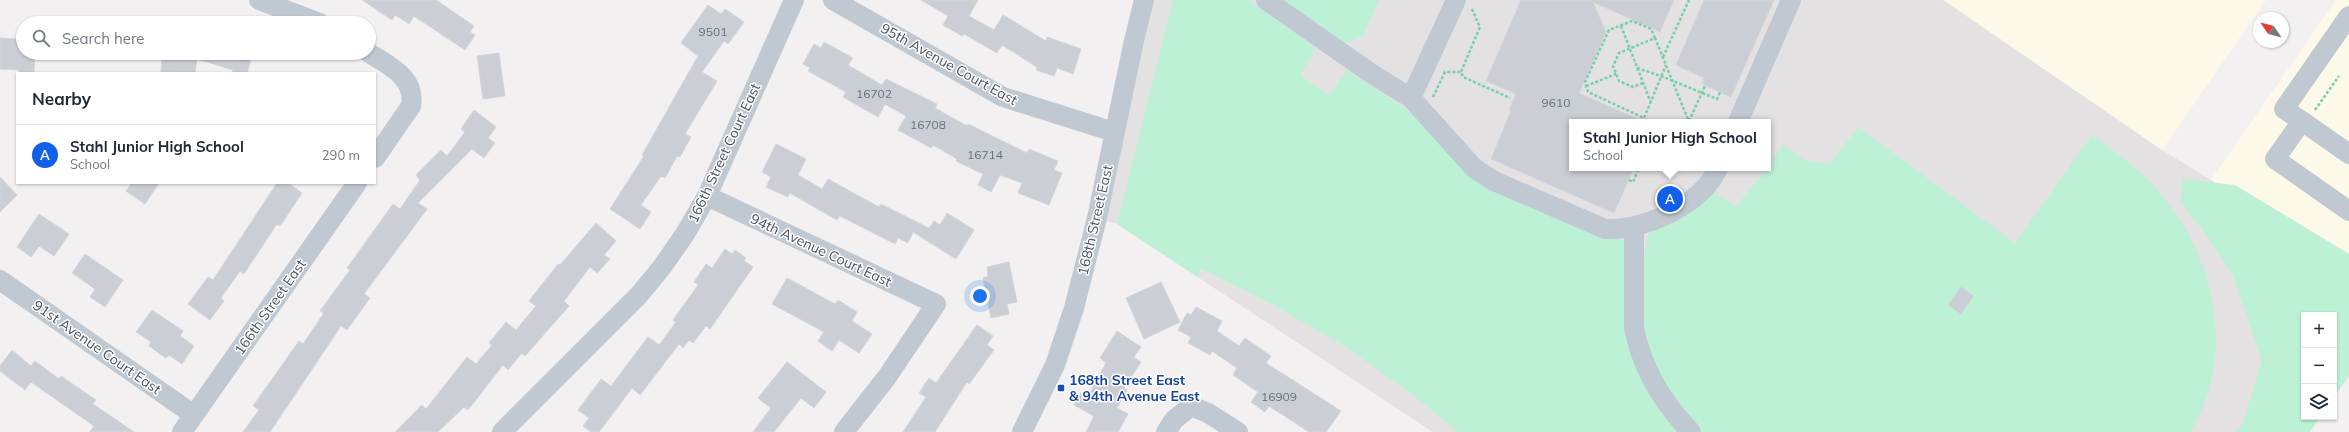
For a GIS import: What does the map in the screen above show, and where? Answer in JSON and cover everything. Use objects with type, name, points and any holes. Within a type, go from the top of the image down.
[{"type":"street","points":[[259,0],[301,16]]},
{"type":"street","name":"166th Street Court East","points":[[502,432],[648,284],[685,234],[707,196],[794,0]]},
{"type":"street","name":"95th Avenue Court East","points":[[833,0],[1003,97],[1114,132]]},
{"type":"street","name":"168th Street East","points":[[1022,432],[1055,365],[1074,308],[1097,218],[1114,132],[1144,0]]},
{"type":"street","points":[[1266,0],[1372,74],[1412,98],[1474,168],[1494,181],[1605,229],[1621,230],[1634,227],[1683,206],[1702,190],[1716,171]]},
{"type":"street","points":[[1739,119],[1791,0]]},
{"type":"street","points":[[1412,98],[1465,2]]},
{"type":"street","points":[[2349,16],[2284,109],[2311,118],[2349,154]]},
{"type":"street","points":[[376,57],[402,74],[411,88],[411,106],[376,157]]},
{"type":"street","points":[[2311,118],[2275,159],[2349,211]]},
{"type":"street","name":"166th Street East","points":[[182,432],[356,184]]},
{"type":"street","name":"94th Avenue Court East","points":[[707,196],[936,304],[887,377],[844,432]]},
{"type":"street","points":[[1634,227],[1634,328],[1638,344],[1654,384],[1672,413],[1691,432]]},
{"type":"street","name":"91st Avenue Court East","points":[[0,280],[194,416]]},
{"type":"street","points":[[1166,432],[1174,420],[1191,406],[1208,413],[1238,432]]},
{"type":"path","points":[[1663,58],[1689,0]]},
{"type":"path","points":[[1465,2],[1472,8],[1480,27],[1461,72],[1463,77],[1510,98]]},
{"type":"path","points":[[1666,65],[1652,103],[1644,118],[1588,92],[1585,82],[1609,30],[1632,21],[1651,29],[1655,38],[1663,58],[1666,65],[1688,119]]},
{"type":"path","points":[[1621,25],[1652,103]]},
{"type":"path","points":[[1643,83],[1633,87],[1620,81],[1613,66],[1619,53],[1655,38]]},
{"type":"path","points":[[1637,68],[1662,76],[1717,99],[1720,92]]},
{"type":"path","points":[[1431,103],[1445,72],[1461,72]]},
{"type":"path","points":[[1586,86],[1616,74]]},
{"type":"path","points":[[2311,118],[2314,111],[2338,76]]},
{"type":"path","points":[[1690,119],[1705,86]]},
{"type":"path","points":[[1629,180],[1633,182],[1638,171]]},
{"type":"shaded area","points":[[1144,0],[1943,0],[2162,150],[2211,180],[2349,274],[2335,312],[2301,312],[2301,340],[2290,432],[1433,432],[1117,224],[1097,218]]},
{"type":"shaded area","points":[[1943,0],[2266,0],[2258,12],[2253,12],[2253,19],[2162,150]]},
{"type":"shaded area","points":[[2336,0],[2349,0],[2349,274],[2211,180]]},
{"type":"green space","points":[[1173,0],[1248,0],[1316,48],[1300,75],[1329,95],[1347,70],[1413,114],[1454,158],[1621,236],[1626,245],[1632,334],[1686,432],[1458,432],[1413,395],[1346,347],[1274,305],[1200,268],[1198,277],[1117,224]]},
{"type":"green space","points":[[1281,0],[1379,0],[1363,36],[1343,44]]},
{"type":"green space","points":[[1858,127],[2015,243],[2092,135],[2122,157],[2149,181],[2171,207],[2189,237],[2203,268],[2212,300],[2216,334],[2214,367],[2205,400],[2190,432],[1697,432],[1672,404],[1639,328],[1642,261],[1650,231],[1713,192],[1736,206],[1765,171],[1771,171],[1771,163],[1782,145],[1805,160],[1830,164]]},
{"type":"green space","points":[[2183,179],[2235,185],[2349,254],[2349,376],[2337,393],[2337,312],[2301,312],[2301,420],[2318,420],[2310,432],[2234,432],[2242,425],[2262,361],[2233,276],[2199,225],[2180,202]]},
{"type":"building","points":[[362,0],[436,0],[474,26],[470,32],[475,35],[465,50],[414,16],[409,24],[395,15],[392,20]]},
{"type":"building","points":[[921,0],[978,0],[969,16],[994,30],[1003,15],[1046,41],[1047,37],[1081,49],[1073,74],[1057,68],[1054,76],[1036,70],[1037,67],[1002,45],[997,53],[964,34],[962,36],[943,25],[948,16]]},
{"type":"building","points":[[1521,0],[1674,0],[1660,32],[1593,2],[1606,32],[1579,93],[1638,119],[1569,119],[1569,171],[1633,171],[1614,213],[1491,159],[1511,111],[1509,110],[1516,94],[1486,81]]},
{"type":"building","points":[[1704,0],[1774,0],[1731,97],[1702,84],[1704,78],[1676,65]]},
{"type":"building","points":[[708,5],[721,14],[725,9],[744,22],[728,44],[724,41],[702,72],[717,81],[685,134],[691,137],[680,157],[677,156],[665,178],[661,176],[641,205],[651,212],[640,229],[610,209],[644,156],[642,155],[698,56],[681,43]]},
{"type":"building","points":[[0,38],[16,39],[16,60],[35,60],[34,72],[19,72],[19,70],[0,69]]},
{"type":"building","points":[[824,42],[853,58],[848,65],[882,85],[886,79],[937,104],[935,108],[967,126],[968,124],[1027,153],[1029,149],[1058,161],[1054,170],[1062,173],[1049,205],[1018,193],[1022,183],[1000,175],[991,192],[978,185],[983,174],[956,161],[957,159],[933,145],[931,148],[898,130],[906,116],[885,104],[878,117],[843,97],[846,92],[808,71],[810,68],[803,64],[814,44],[821,48]]},
{"type":"building","points":[[499,53],[505,96],[483,99],[477,56]]},
{"type":"building","points":[[162,60],[197,60],[195,72],[161,72]]},
{"type":"building","points":[[200,60],[251,60],[247,72],[232,72],[233,70]]},
{"type":"building","points":[[474,110],[496,127],[488,138],[495,143],[484,158],[472,149],[418,203],[427,209],[364,294],[370,298],[347,330],[341,326],[270,432],[243,432],[259,410],[253,406],[299,341],[303,344],[324,313],[320,311],[350,270],[347,268],[393,204],[400,209],[420,180],[416,175],[441,150],[447,156],[465,132],[461,129]]},
{"type":"building","points":[[776,144],[806,159],[798,175],[822,189],[828,179],[879,207],[881,204],[929,228],[934,221],[940,225],[947,213],[974,230],[956,259],[913,232],[908,243],[898,238],[895,244],[840,216],[837,220],[790,193],[788,197],[766,187],[771,177],[762,172]]},
{"type":"building","points":[[0,177],[17,195],[0,212]]},
{"type":"building","points":[[131,184],[158,184],[145,204],[126,191]]},
{"type":"building","points":[[276,184],[289,184],[302,193],[280,226],[277,224],[244,274],[240,271],[221,298],[224,301],[210,320],[188,304],[208,277],[213,280]]},
{"type":"building","points":[[39,214],[69,234],[54,256],[39,246],[31,257],[17,247]]},
{"type":"building","points":[[596,223],[616,241],[604,255],[610,259],[597,273],[590,267],[564,301],[569,306],[525,356],[522,353],[508,370],[503,365],[468,410],[464,407],[438,432],[395,432],[422,405],[426,409],[467,357],[476,364],[492,345],[489,343],[506,322],[516,330],[536,306],[529,301],[558,264],[560,265]]},
{"type":"building","points":[[725,249],[732,254],[735,250],[746,258],[744,261],[753,267],[710,329],[706,326],[693,343],[689,340],[683,348],[679,344],[640,395],[632,388],[599,432],[591,432],[583,426],[589,418],[578,410],[601,379],[611,386],[648,337],[659,345],[676,322],[673,320],[698,285],[694,282],[706,264],[712,268]]},
{"type":"building","points":[[85,254],[123,280],[105,307],[90,297],[95,289],[72,273]]},
{"type":"building","points":[[1009,262],[1017,302],[1007,304],[1009,314],[991,318],[983,278],[988,276],[987,267]]},
{"type":"building","points":[[787,278],[835,304],[838,300],[857,312],[852,321],[872,334],[859,353],[839,340],[832,351],[818,341],[824,332],[772,304]]},
{"type":"building","points":[[1161,282],[1180,322],[1144,339],[1126,298]]},
{"type":"building","points":[[1961,287],[1974,296],[1961,314],[1948,305]]},
{"type":"building","points":[[1196,307],[1222,321],[1217,331],[1239,346],[1245,338],[1271,356],[1266,363],[1341,411],[1326,432],[1309,432],[1269,406],[1265,412],[1251,402],[1258,392],[1233,375],[1237,368],[1212,351],[1210,355],[1188,343],[1191,337],[1178,330],[1187,313],[1191,315]]},
{"type":"building","points":[[152,310],[183,331],[180,336],[194,346],[182,364],[169,355],[166,358],[149,346],[151,342],[136,332]]},
{"type":"building","points":[[977,325],[993,336],[987,345],[994,350],[969,384],[967,382],[935,432],[903,432],[926,397],[919,393],[929,378],[936,383]]},
{"type":"building","points":[[1117,331],[1141,347],[1134,357],[1141,362],[1124,388],[1127,390],[1117,408],[1128,414],[1118,432],[1086,432],[1094,416],[1074,405],[1080,393],[1088,396],[1106,363],[1100,358]]},
{"type":"building","points":[[12,350],[31,366],[35,361],[59,379],[61,376],[96,400],[93,404],[134,432],[90,432],[94,426],[31,382],[25,390],[0,371],[0,366]]},
{"type":"building","points":[[787,362],[826,392],[814,408],[801,398],[774,432],[753,432],[771,408],[758,398]]},
{"type":"place","name":"Stahl Junior High School","points":[[1670,199]]},
{"type":"place","name":"168th Street East & 94th Avenue East","points":[[1061,388]]}]
